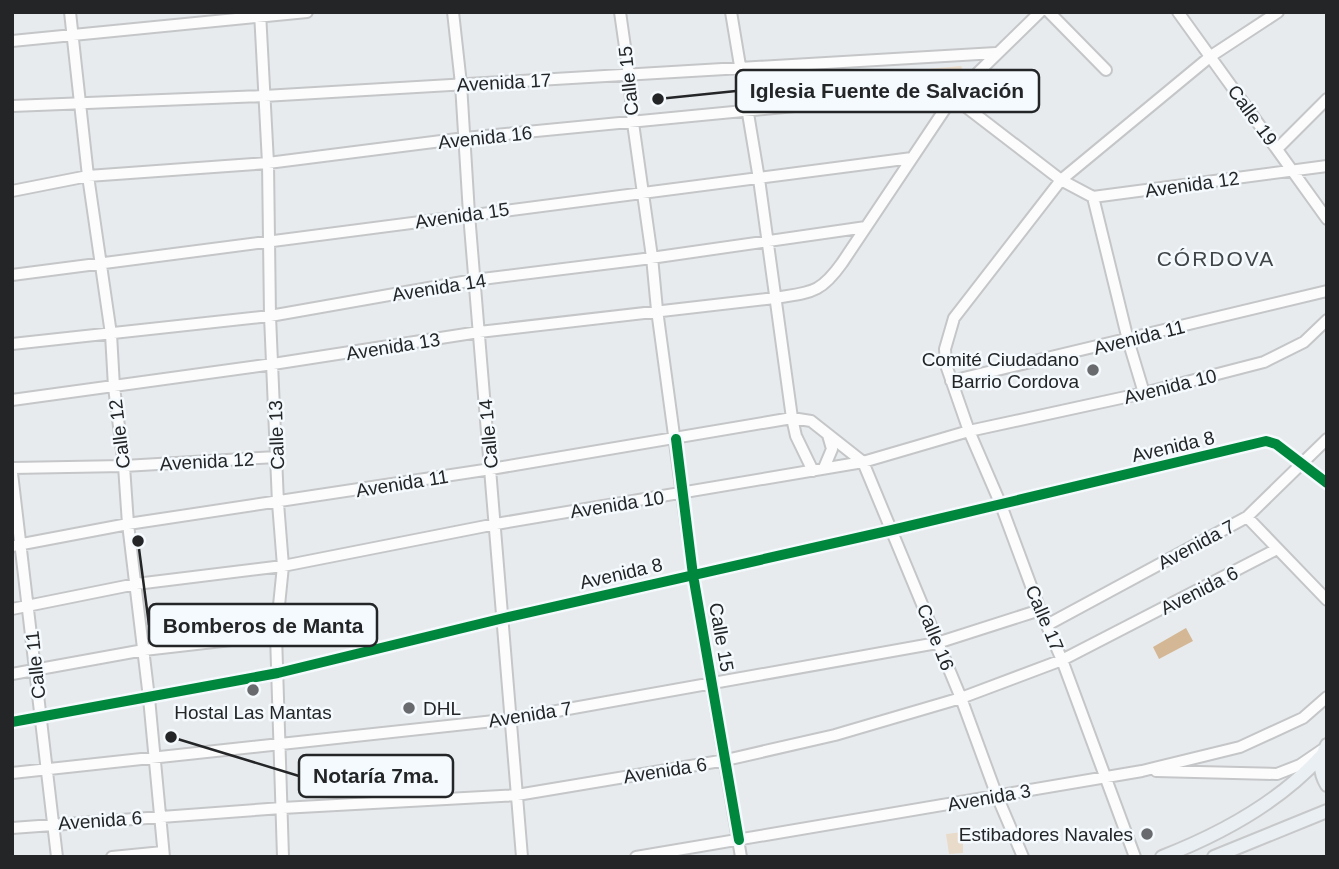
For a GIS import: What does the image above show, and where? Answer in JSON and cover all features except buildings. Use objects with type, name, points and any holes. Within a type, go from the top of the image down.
[{"type":"main road","points":[[1324,749],[1321,773],[1327,785]]},
{"type":"main road","points":[[1162,857],[1197,843],[1275,799],[1294,784],[1324,749]]},
{"type":"main road","points":[[1214,857],[1327,811]]},
{"type":"street","name":"Calle 12","points":[[70,12],[88,176],[103,264],[111,334],[114,387],[164,854]]},
{"type":"street","points":[[12,41],[307,12]]},
{"type":"street","name":"Calle 14","points":[[453,12],[461,84],[474,280],[522,857]]},
{"type":"street","name":"Calle 15","points":[[620,12],[693,575],[741,857]]},
{"type":"street","points":[[731,12],[759,179],[792,418],[796,436],[818,470],[832,449],[827,433]]},
{"type":"street","name":"Avenida 13","points":[[12,400],[479,332],[810,292],[824,285],[866,228],[956,94],[1040,12]]},
{"type":"street","points":[[1049,12],[1106,70]]},
{"type":"street","name":"Calle 19","points":[[1178,12],[1327,219]]},
{"type":"street","name":"Calle 17","points":[[1135,857],[1062,660],[969,431],[946,365],[945,349],[954,318],[1060,180],[1211,56],[1278,12]]},
{"type":"street","name":"Calle 13","points":[[260,15],[268,163],[270,316],[283,566],[276,635],[284,857]]},
{"type":"street","name":"Avenida 17","points":[[12,106],[264,96],[996,53]]},
{"type":"street","points":[[956,94],[1060,180],[1093,197],[1128,340],[1144,393]]},
{"type":"street","name":"Avenida 16","points":[[12,191],[88,176],[268,163],[465,138],[956,94]]},
{"type":"street","points":[[1277,149],[1327,99]]},
{"type":"street","name":"Avenida 15","points":[[12,275],[912,158]]},
{"type":"street","name":"Avenida 12","points":[[1093,197],[1327,166]]},
{"type":"street","name":"Avenida 14","points":[[12,344],[270,316],[474,280],[866,228]]},
{"type":"street","name":"Avenida 11","points":[[951,381],[1327,290]]},
{"type":"street","name":"Avenida 10","points":[[12,609],[136,583],[283,566],[496,524],[863,462],[969,431],[1144,393],[1264,362],[1304,342],[1327,320]]},
{"type":"street","name":"Avenida 11","points":[[16,546],[128,524],[491,470],[792,418]]},
{"type":"street","name":"Calle 16","points":[[792,418],[811,421],[863,462],[961,698],[1023,857]]},
{"type":"street","name":"Avenida 7","points":[[1047,625],[1247,517],[1327,439]]},
{"type":"street","name":"Avenida 8","points":[[12,722],[278,674],[504,618],[1266,442],[1276,444],[1303,464]]},
{"type":"street","name":"Avenida 12","points":[[12,471],[277,457]]},
{"type":"street","points":[[1303,464],[1327,484]]},
{"type":"street","name":"Calle 11","points":[[12,471],[16,546],[29,606],[57,857]]},
{"type":"street","points":[[1247,517],[1327,600]]},
{"type":"street","name":"Avenida 6","points":[[12,828],[159,816],[517,795],[726,760],[835,735],[961,698],[1062,660],[1277,549]]},
{"type":"street","name":"Avenida 7","points":[[12,773],[512,719],[937,643],[1040,610]]},
{"type":"street","points":[[12,674],[144,650],[276,635]]},
{"type":"street","name":"Avenida 3","points":[[636,857],[1142,771],[1240,747],[1303,718],[1327,697]]},
{"type":"street","points":[[1142,771],[1277,774],[1300,765],[1324,749]]},
{"type":"street","points":[[112,857],[164,854]]},
{"type":"shaded area","points":[[961,66],[963,70],[952,78],[917,82],[916,70]]},
{"type":"shaded area","points":[[1186,628],[1193,641],[1159,659],[1153,647]]},
{"type":"shaded area","points":[[963,832],[963,853],[949,854],[946,834]]},
{"type":"cycle path","points":[[676,439],[693,575],[739,840]]},
{"type":"cycle path","points":[[12,722],[278,673],[1266,441],[1276,444],[1327,483]]},
{"type":"place","name":"Iglesia Fuente de Salvación","points":[[658,99]]},
{"type":"place","name":"Comité Ciudadano Barrio Cordova","points":[[1093,370]]},
{"type":"place","name":"Bomberos de Manta","points":[[138,541]]},
{"type":"place","name":"Hostal Las Mantas","points":[[253,690]]},
{"type":"place","name":"DHL","points":[[409,708]]},
{"type":"place","name":"Notaría 7ma.","points":[[171,737]]},
{"type":"place","name":"Estibadores Navales","points":[[1147,834]]},
{"type":"district","name":"CÓRDOVA","points":[[1216,259]]}]
